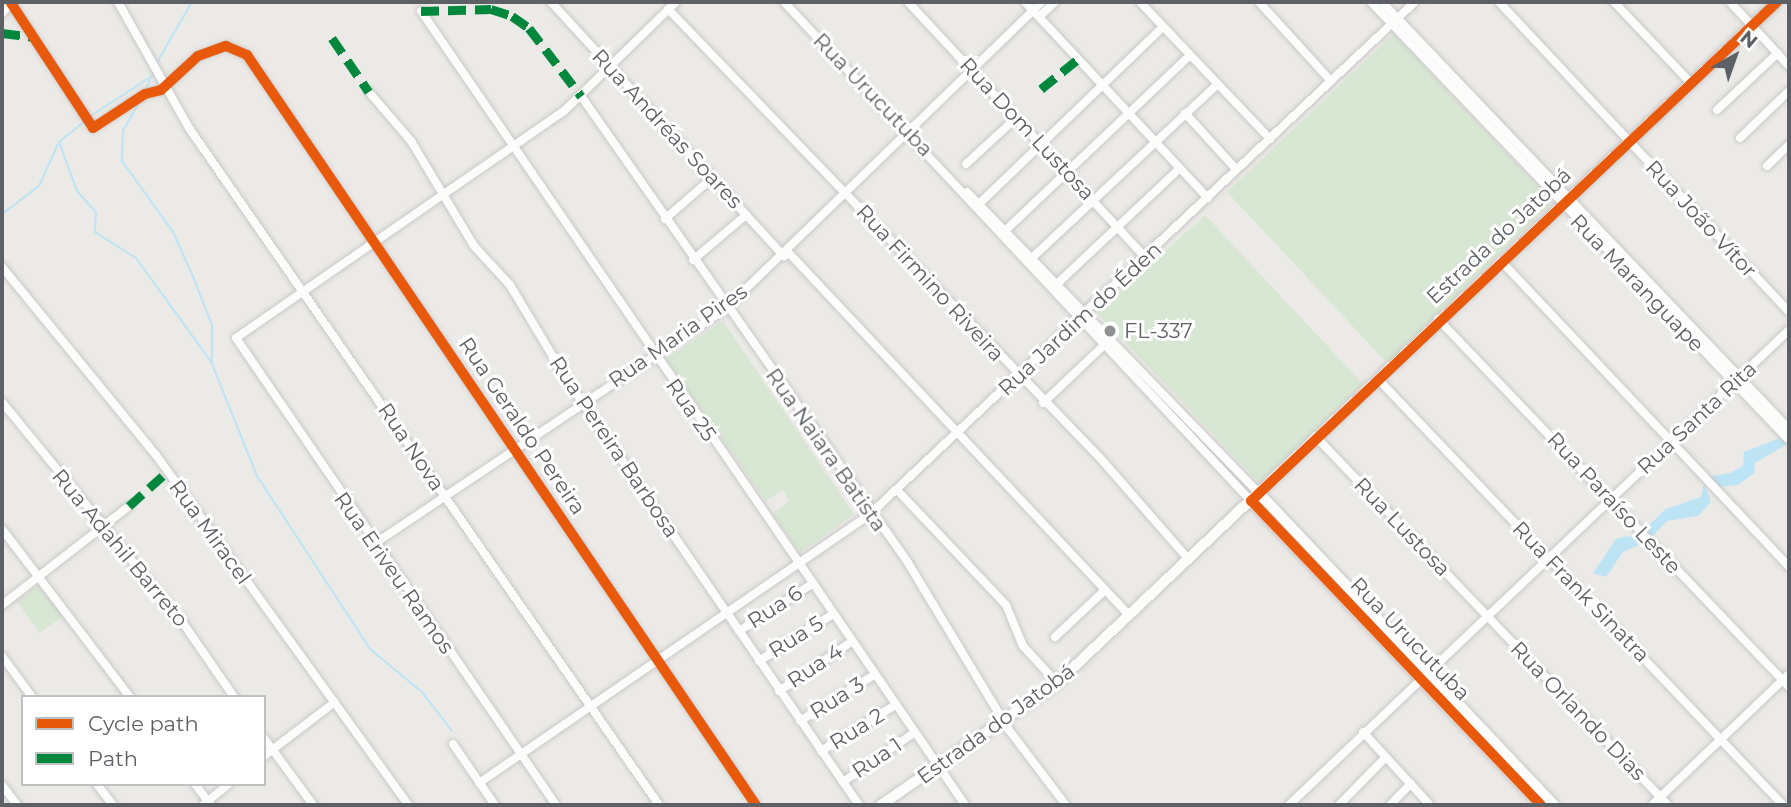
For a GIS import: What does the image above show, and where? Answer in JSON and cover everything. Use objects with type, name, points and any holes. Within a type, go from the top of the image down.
[{"type":"street","name":"Rua Geraldo Pereira","points":[[11,2],[90,127],[165,87],[198,56],[226,46],[244,52],[756,805]]},
{"type":"street","points":[[2,13],[11,2]]},
{"type":"street","name":"Rua Nova","points":[[118,2],[150,49],[165,87],[302,291],[659,805]]},
{"type":"street","name":"Rua Andréas Soares","points":[[551,2],[746,215],[959,434]]},
{"type":"street","points":[[302,291],[581,96],[676,2]]},
{"type":"street","name":"Rua Urucutuba","points":[[784,2],[1424,674],[1554,805]]},
{"type":"street","name":"Rua Dom Lustosa","points":[[908,2],[1145,257]]},
{"type":"street","points":[[1025,2],[1208,198]]},
{"type":"street","name":"Rua Maria Pires","points":[[1037,13],[1042,2]]},
{"type":"street","name":"Rua Maria Pires","points":[[374,544],[583,401],[726,308],[786,254],[971,69],[1037,13],[1055,2]]},
{"type":"street","points":[[1140,2],[1270,139]]},
{"type":"street","points":[[1259,2],[1331,81]]},
{"type":"street","name":"Rua Maranguape","points":[[1371,2],[1395,21],[1564,201],[1789,429]]},
{"type":"street","name":"Rua Maranguape","points":[[1382,2],[1395,21]]},
{"type":"street","name":"Rua Jardim do Éden","points":[[480,783],[725,610],[800,564],[898,491],[1415,2]]},
{"type":"street","name":"Rua João Vítor","points":[[1499,2],[1789,312]]},
{"type":"street","points":[[1614,2],[1691,83]]},
{"type":"street","points":[[1730,2],[1789,66]]},
{"type":"street","name":"Estrada do Jatobá","points":[[881,805],[937,769],[1057,683],[1317,438],[1438,319],[1777,2]]},
{"type":"street","name":"Rua Firmino Riveira","points":[[668,9],[847,194],[1189,560]]},
{"type":"street","name":"Rua 25","points":[[421,11],[509,144],[800,564],[874,675],[892,707],[965,805]]},
{"type":"street","points":[[978,204],[1163,27]]},
{"type":"street","points":[[1717,110],[1778,53]]},
{"type":"street","points":[[1008,228],[1190,55]]},
{"type":"street","points":[[1034,256],[1217,85]]},
{"type":"street","points":[[1740,138],[1789,91]]},
{"type":"street","name":"Rua Pereira Barbosa","points":[[369,92],[411,141],[442,192],[583,401],[859,805]]},
{"type":"street","name":"Rua Naiara Batista","points":[[581,96],[869,515],[953,630],[1004,721],[1066,805]]},
{"type":"street","points":[[1185,113],[1236,170]]},
{"type":"street","points":[[966,164],[1015,119]]},
{"type":"street","points":[[1767,166],[1789,145]]},
{"type":"street","points":[[1058,284],[1179,169]]},
{"type":"street","points":[[665,219],[712,178]]},
{"type":"street","name":"Rua Urucutuba","points":[[978,204],[1008,228],[1034,256],[1083,317],[1102,346],[1255,497]]},
{"type":"street","points":[[694,260],[746,215]]},
{"type":"street","points":[[1501,261],[1789,567]]},
{"type":"street","name":"Rua Miracel","points":[[2,267],[156,455],[408,805]]},
{"type":"street","name":"Rua Eriveu Ramos","points":[[302,291],[236,338],[374,544],[556,805]]},
{"type":"street","name":"Rua Paraíso Leste","points":[[1438,319],[1611,500],[1786,677],[1789,687]]},
{"type":"street","name":"Rua Santa Rita","points":[[1292,804],[1363,732],[1550,559],[1789,330]]},
{"type":"street","points":[[1043,403],[1102,346]]},
{"type":"street","name":"Rua Frank Sinatra","points":[[1378,379],[1783,805]]},
{"type":"street","name":"Rua Maranguape","points":[[1738,380],[1789,440]]},
{"type":"street","name":"Rua Adahil Barreto","points":[[2,402],[102,530],[183,623],[233,695]]},
{"type":"street","points":[[959,434],[1130,616]]},
{"type":"street","name":"Rua Lustosa","points":[[1317,438],[1487,616]]},
{"type":"street","points":[[898,491],[1006,605],[1023,646],[1057,683]]},
{"type":"street","points":[[2,605],[102,530],[129,506]]},
{"type":"street","points":[[2,529],[129,695]]},
{"type":"street","name":"Rua 6","points":[[739,631],[812,584]]},
{"type":"street","points":[[1055,638],[1105,590]]},
{"type":"street","name":"Rua 5","points":[[759,661],[833,614]]},
{"type":"street","name":"Rua Orlando Dias","points":[[1487,616],[1668,805]]},
{"type":"street","name":"Rua 4","points":[[779,691],[851,642]]},
{"type":"street","points":[[2,656],[31,695]]},
{"type":"street","name":"Rua Urucutuba","points":[[1424,674],[1541,805]]},
{"type":"street","name":"Rua 3","points":[[800,721],[874,675]]},
{"type":"street","points":[[1653,805],[1786,677]]},
{"type":"street","points":[[266,754],[335,702]]},
{"type":"street","name":"Rua 2","points":[[821,751],[892,707]]},
{"type":"street","points":[[1363,732],[1430,805]]},
{"type":"street","name":"Rua 1","points":[[843,782],[911,734]]},
{"type":"street","points":[[266,741],[313,805]]},
{"type":"street","points":[[453,744],[495,805]]},
{"type":"street","points":[[1339,805],[1386,757]]},
{"type":"street","points":[[1390,805],[1410,783]]},
{"type":"street","points":[[2,785],[17,805]]},
{"type":"street","points":[[99,786],[113,805]]},
{"type":"street","points":[[196,786],[207,804],[227,786]]},
{"type":"green space","points":[[1394,34],[1553,202],[1387,363],[1227,192]]},
{"type":"green space","points":[[1205,215],[1363,384],[1260,483],[1097,313]]},
{"type":"green space","points":[[723,321],[854,514],[800,553],[773,513],[789,501],[783,490],[766,501],[666,359]]},
{"type":"green space","points":[[40,584],[64,616],[39,633],[17,601]]},
{"type":"water","points":[[1783,437],[1789,443],[1755,463],[1754,473],[1738,485],[1716,487],[1708,477],[1730,473],[1743,466],[1744,452]]},
{"type":"water","points":[[1704,483],[1711,502],[1698,516],[1667,521],[1651,538],[1644,530],[1666,509],[1701,497]]},
{"type":"water","points":[[1638,534],[1646,542],[1623,552],[1606,577],[1593,573],[1616,539]]},
{"type":"waterway","points":[[156,64],[192,2]]},
{"type":"waterway","points":[[146,90],[153,72]]},
{"type":"waterway","points":[[89,117],[149,78]]},
{"type":"waterway","points":[[140,101],[123,130],[122,161],[173,232],[194,279],[212,325],[212,364],[257,476],[370,649],[422,692],[452,731]]},
{"type":"waterway","points":[[85,121],[59,142],[77,191],[96,212],[95,232],[136,258],[212,363]]},
{"type":"waterway","points":[[2,214],[39,186],[58,144]]},
{"type":"marked path","points":[[421,11],[491,9],[512,16],[529,28],[581,96]]},
{"type":"marked path","points":[[2,33],[36,37]]},
{"type":"marked path","points":[[332,38],[369,92]]},
{"type":"marked path","points":[[1041,89],[1078,59]]},
{"type":"marked path","points":[[129,506],[167,472]]},
{"type":"cycle path","points":[[1541,805],[1251,501],[1777,2]]},
{"type":"cycle path","points":[[11,3],[93,128],[145,94],[161,90],[198,56],[226,46],[247,55],[756,805]]},
{"type":"place","name":"FL-337","points":[[1110,331]]}]
